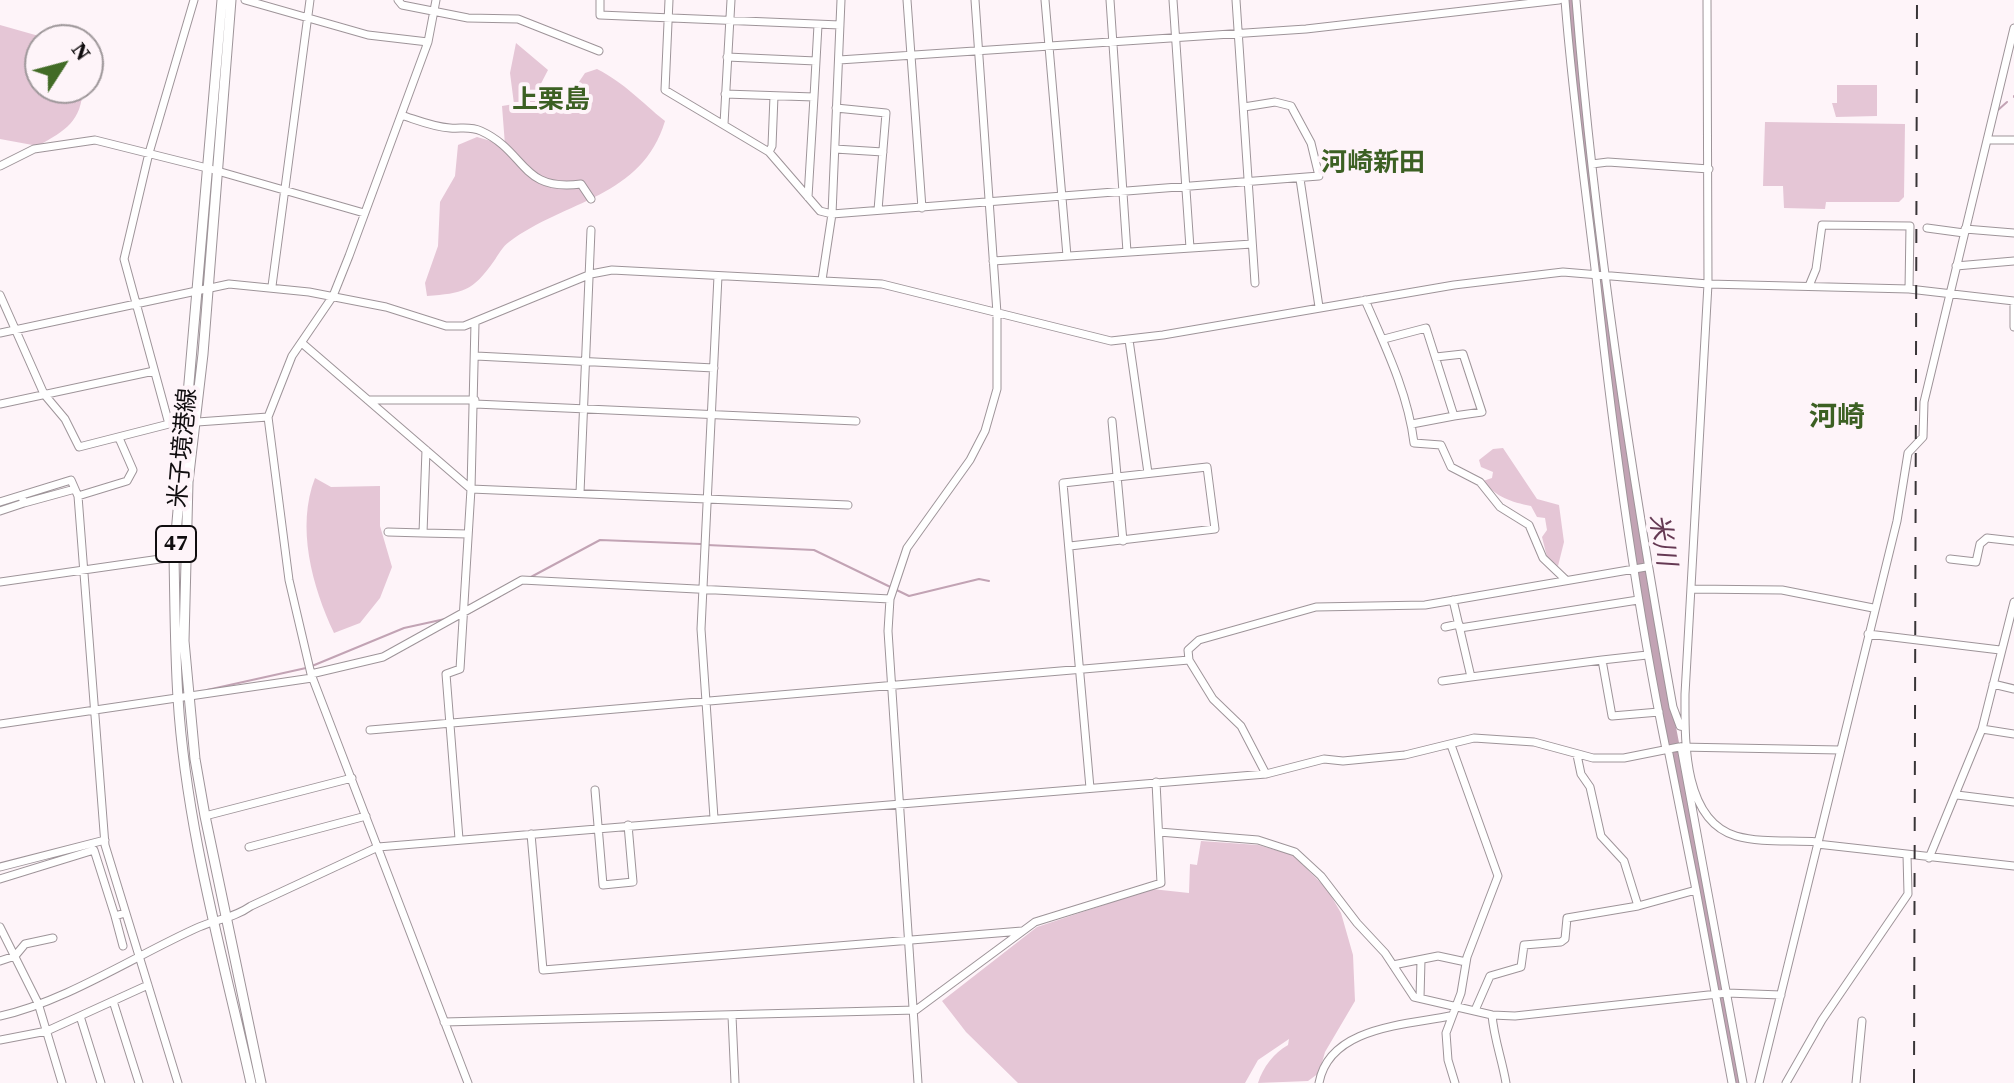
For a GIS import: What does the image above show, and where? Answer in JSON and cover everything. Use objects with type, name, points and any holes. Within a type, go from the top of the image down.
[{"type":"main road","name":"米子境港線","points":[[222,0],[212,169],[191,422],[183,698],[261,1083]]},
{"type":"main road","name":"米子境港線","points":[[212,169],[231,0]]},
{"type":"main road","name":"米子境港線","points":[[191,422],[174,557],[183,698],[194,819],[251,1083]]},
{"type":"street","points":[[169,424],[124,259],[149,153],[194,0]]},
{"type":"street","points":[[245,0],[368,35],[428,42]]},
{"type":"street","points":[[272,286],[310,0]]},
{"type":"street","points":[[398,0],[402,5],[468,18],[518,19],[599,51]]},
{"type":"street","points":[[436,0],[428,42],[333,296],[292,356],[268,417],[289,580],[312,676],[468,1083]]},
{"type":"street","points":[[600,0],[600,15],[840,25]]},
{"type":"street","points":[[669,0],[665,90],[769,152],[820,211],[832,214],[1123,194],[1319,176],[1311,143],[1291,106],[1275,102],[1244,107]]},
{"type":"street","points":[[724,124],[731,0]]},
{"type":"street","points":[[822,280],[832,214],[841,0]]},
{"type":"street","points":[[907,0],[922,208]]},
{"type":"street","points":[[918,1083],[916,1010],[892,684],[890,599],[907,548],[970,460],[985,431],[997,389],[997,313],[975,0]]},
{"type":"street","points":[[1045,0],[1059,198],[1067,256]]},
{"type":"street","points":[[1110,0],[1127,252]]},
{"type":"street","points":[[1173,0],[1190,248]]},
{"type":"street","points":[[1236,0],[1255,283]]},
{"type":"street","points":[[839,60],[1238,34],[1562,0],[1575,126],[1602,277],[1646,567],[1673,707],[1680,726],[1685,727]]},
{"type":"street","points":[[1576,0],[1613,430],[1638,600],[1659,712],[1698,803],[1717,826],[1740,837],[2014,866]]},
{"type":"street","points":[[1707,0],[1708,284],[1685,727],[1675,748],[1696,890],[1743,1083]]},
{"type":"street","points":[[808,197],[818,25]]},
{"type":"street","points":[[1759,1083],[1873,608],[1897,521],[1908,453],[1923,437],[1924,402],[2014,28]]},
{"type":"street","points":[[727,57],[816,61]]},
{"type":"street","points":[[725,94],[814,97]]},
{"type":"street","points":[[769,152],[772,146],[774,96]]},
{"type":"street","points":[[836,108],[886,113],[878,210]]},
{"type":"street","points":[[401,115],[434,126],[479,130],[511,154],[539,181],[550,186],[581,184],[591,199]]},
{"type":"street","points":[[0,166],[34,149],[81,140],[212,169],[364,213]]},
{"type":"street","points":[[1987,140],[2014,140]]},
{"type":"street","points":[[835,149],[883,152]]},
{"type":"street","points":[[1592,164],[1608,162],[1709,169]]},
{"type":"street","points":[[1300,179],[1319,307]]},
{"type":"street","points":[[1809,286],[1816,269],[1822,225],[1910,226],[1909,289]]},
{"type":"street","points":[[1927,228],[2014,233]]},
{"type":"street","points":[[580,493],[591,230]]},
{"type":"street","points":[[993,261],[1252,244]]},
{"type":"street","points":[[1956,266],[2014,261]]},
{"type":"street","points":[[0,333],[229,284],[272,286],[333,296],[446,326],[475,323],[591,274],[612,270],[882,284],[1111,341],[1563,272],[1708,284],[1909,289],[1949,293],[2014,304],[2014,327]]},
{"type":"street","points":[[714,818],[701,629],[718,276]]},
{"type":"street","points":[[0,295],[44,394],[65,419],[79,447],[169,424],[268,417]]},
{"type":"street","points":[[1365,300],[1384,339],[1412,424],[1414,443],[1441,445],[1451,467],[1480,482],[1500,507],[1529,525],[1543,558],[1566,580]]},
{"type":"street","points":[[459,839],[446,674],[460,669],[475,402],[475,323]]},
{"type":"street","points":[[1384,339],[1426,328],[1454,416]]},
{"type":"street","points":[[1129,340],[1138,385],[1148,473]]},
{"type":"street","points":[[303,344],[471,489],[848,505]]},
{"type":"street","points":[[1412,424],[1482,412],[1463,354],[1436,357]]},
{"type":"street","points":[[476,356],[714,368]]},
{"type":"street","points":[[0,404],[154,371]]},
{"type":"street","points":[[368,400],[475,402],[856,421]]},
{"type":"street","points":[[1112,421],[1123,541]]},
{"type":"street","points":[[76,492],[127,481],[133,470],[119,438]]},
{"type":"street","points":[[423,533],[426,450]]},
{"type":"street","points":[[1070,546],[1215,529],[1207,467],[1063,483],[1090,788]]},
{"type":"street","points":[[0,511],[71,480],[76,492],[105,840],[178,1083]]},
{"type":"street","points":[[0,502],[23,500]]},
{"type":"street","points":[[388,532],[468,534]]},
{"type":"street","points":[[1950,559],[1976,562],[1980,544],[1987,538],[2014,541]]},
{"type":"street","points":[[0,582],[174,557]]},
{"type":"street","points":[[1266,774],[1241,726],[1213,699],[1189,660],[1188,650],[1199,640],[1316,607],[1425,605],[1646,567]]},
{"type":"street","points":[[0,724],[312,676],[383,657],[522,580],[890,599]]},
{"type":"street","points":[[1692,589],[1782,590],[1873,608]]},
{"type":"street","points":[[1453,600],[1471,677]]},
{"type":"street","points":[[1445,627],[1638,600]]},
{"type":"street","points":[[1929,858],[1982,729],[2014,602]]},
{"type":"street","points":[[1868,634],[2014,646]]},
{"type":"street","points":[[1442,681],[1647,655]]},
{"type":"street","points":[[370,730],[1189,660]]},
{"type":"street","points":[[1602,660],[1612,716],[1659,712]]},
{"type":"street","points":[[1993,684],[2014,689]]},
{"type":"street","points":[[1982,729],[2014,734]]},
{"type":"street","points":[[0,1016],[38,1003],[226,920],[378,847],[1266,774],[1324,759],[1343,761],[1405,755],[1474,738],[1518,740],[1577,755],[1624,758],[1675,748],[1840,750]]},
{"type":"street","points":[[1451,745],[1498,876],[1466,962],[1446,1033],[1448,1060],[1455,1083]]},
{"type":"street","points":[[1675,748],[1722,994],[1732,1083]]},
{"type":"street","points":[[1577,755],[1578,767],[1590,787],[1601,836],[1624,861],[1638,906]]},
{"type":"street","points":[[205,816],[352,778]]},
{"type":"street","points":[[444,1022],[916,1010],[1022,931],[1053,916],[1161,883],[1156,782]]},
{"type":"street","points":[[595,790],[603,885],[633,882],[628,825]]},
{"type":"street","points":[[1957,795],[2014,802]]},
{"type":"street","points":[[249,847],[366,816]]},
{"type":"street","points":[[1159,832],[1258,840],[1287,847],[1321,876],[1393,965],[1414,997],[1476,1008],[1492,1015],[1540,1015],[1722,994],[1781,995]]},
{"type":"street","points":[[531,834],[543,970],[1022,931]]},
{"type":"street","points":[[0,867],[105,840]]},
{"type":"street","points":[[0,879],[72,860],[75,855],[94,850],[123,946]]},
{"type":"street","points":[[1786,1083],[1822,1020],[1908,894],[1907,855]]},
{"type":"street","points":[[1476,1008],[1490,976],[1521,967],[1524,945],[1565,939],[1567,918],[1638,906],[1696,890]]},
{"type":"street","points":[[115,916],[125,913]]},
{"type":"street","points":[[0,927],[38,1003],[62,1083]]},
{"type":"street","points":[[0,961],[15,956],[25,944],[53,938]]},
{"type":"street","points":[[1393,965],[1438,956],[1466,962]]},
{"type":"street","points":[[1420,998],[1421,960]]},
{"type":"street","points":[[0,1040],[47,1031],[148,985]]},
{"type":"street","points":[[113,1001],[139,1083]]},
{"type":"street","points":[[1492,1015],[1506,1083]]},
{"type":"street","points":[[80,1016],[101,1083]]},
{"type":"street","points":[[732,1016],[735,1083]]},
{"type":"street","points":[[1319,1083],[1332,1052],[1343,1044],[1369,1033],[1450,1016]]},
{"type":"street","points":[[1856,1083],[1862,1021]]},
{"type":"shaded area","points":[[0,25],[24,32],[24,104],[81,104],[70,124],[38,146],[0,139]]},
{"type":"shaded area","points":[[516,43],[548,70],[534,97],[562,107],[585,73],[597,69],[625,87],[665,121],[654,147],[639,166],[620,182],[509,242],[473,285],[450,294],[427,296],[425,283],[438,246],[440,202],[455,176],[458,145],[477,137],[505,145],[502,106],[514,104],[510,73]]},
{"type":"shaded area","points":[[1837,85],[1877,85],[1877,116],[1836,117],[1832,103],[1837,103]]},
{"type":"shaded area","points":[[1765,122],[1905,124],[1904,197],[1899,202],[1826,202],[1825,209],[1784,208],[1783,186],[1763,186]]},
{"type":"shaded area","points":[[1503,448],[1537,499],[1559,505],[1564,542],[1558,566],[1547,557],[1542,537],[1547,530],[1545,518],[1537,517],[1531,506],[1499,495],[1483,481],[1492,478],[1493,472],[1481,467],[1479,460],[1493,449]]},
{"type":"shaded area","points":[[315,478],[331,487],[380,486],[380,526],[392,567],[380,598],[360,623],[334,633],[319,596],[309,556],[307,516]]},
{"type":"shaded area","points":[[1201,841],[1258,845],[1293,855],[1327,889],[1341,913],[1353,955],[1355,1001],[1325,1052],[1319,1073],[1308,1081],[1258,1083],[1266,1066],[1288,1045],[1289,1039],[1258,1060],[1245,1083],[1018,1083],[966,1032],[942,1001],[1037,927],[1152,889],[1189,893],[1190,864],[1197,865]]},
{"type":"waterway","name":"米川","points":[[1570,0],[1592,222],[1633,516],[1667,713],[1738,1083]]},
{"type":"waterway","points":[[1998,110],[2007,102]]},
{"type":"waterway","points":[[529,578],[600,540],[701,544]]},
{"type":"waterway","points":[[707,545],[814,550],[909,596],[979,579],[989,581]]},
{"type":"waterway","points":[[467,614],[500,596]]},
{"type":"waterway","points":[[312,666],[404,628],[445,619]]},
{"type":"waterway","points":[[207,690],[306,668]]},
{"type":"railway","points":[[1914,1083],[1917,0]]},
{"type":"district","name":"上栗島","points":[[551,101]]},
{"type":"district","name":"河崎新田","points":[[1373,164]]},
{"type":"district","name":"河崎","points":[[1837,419]]}]
